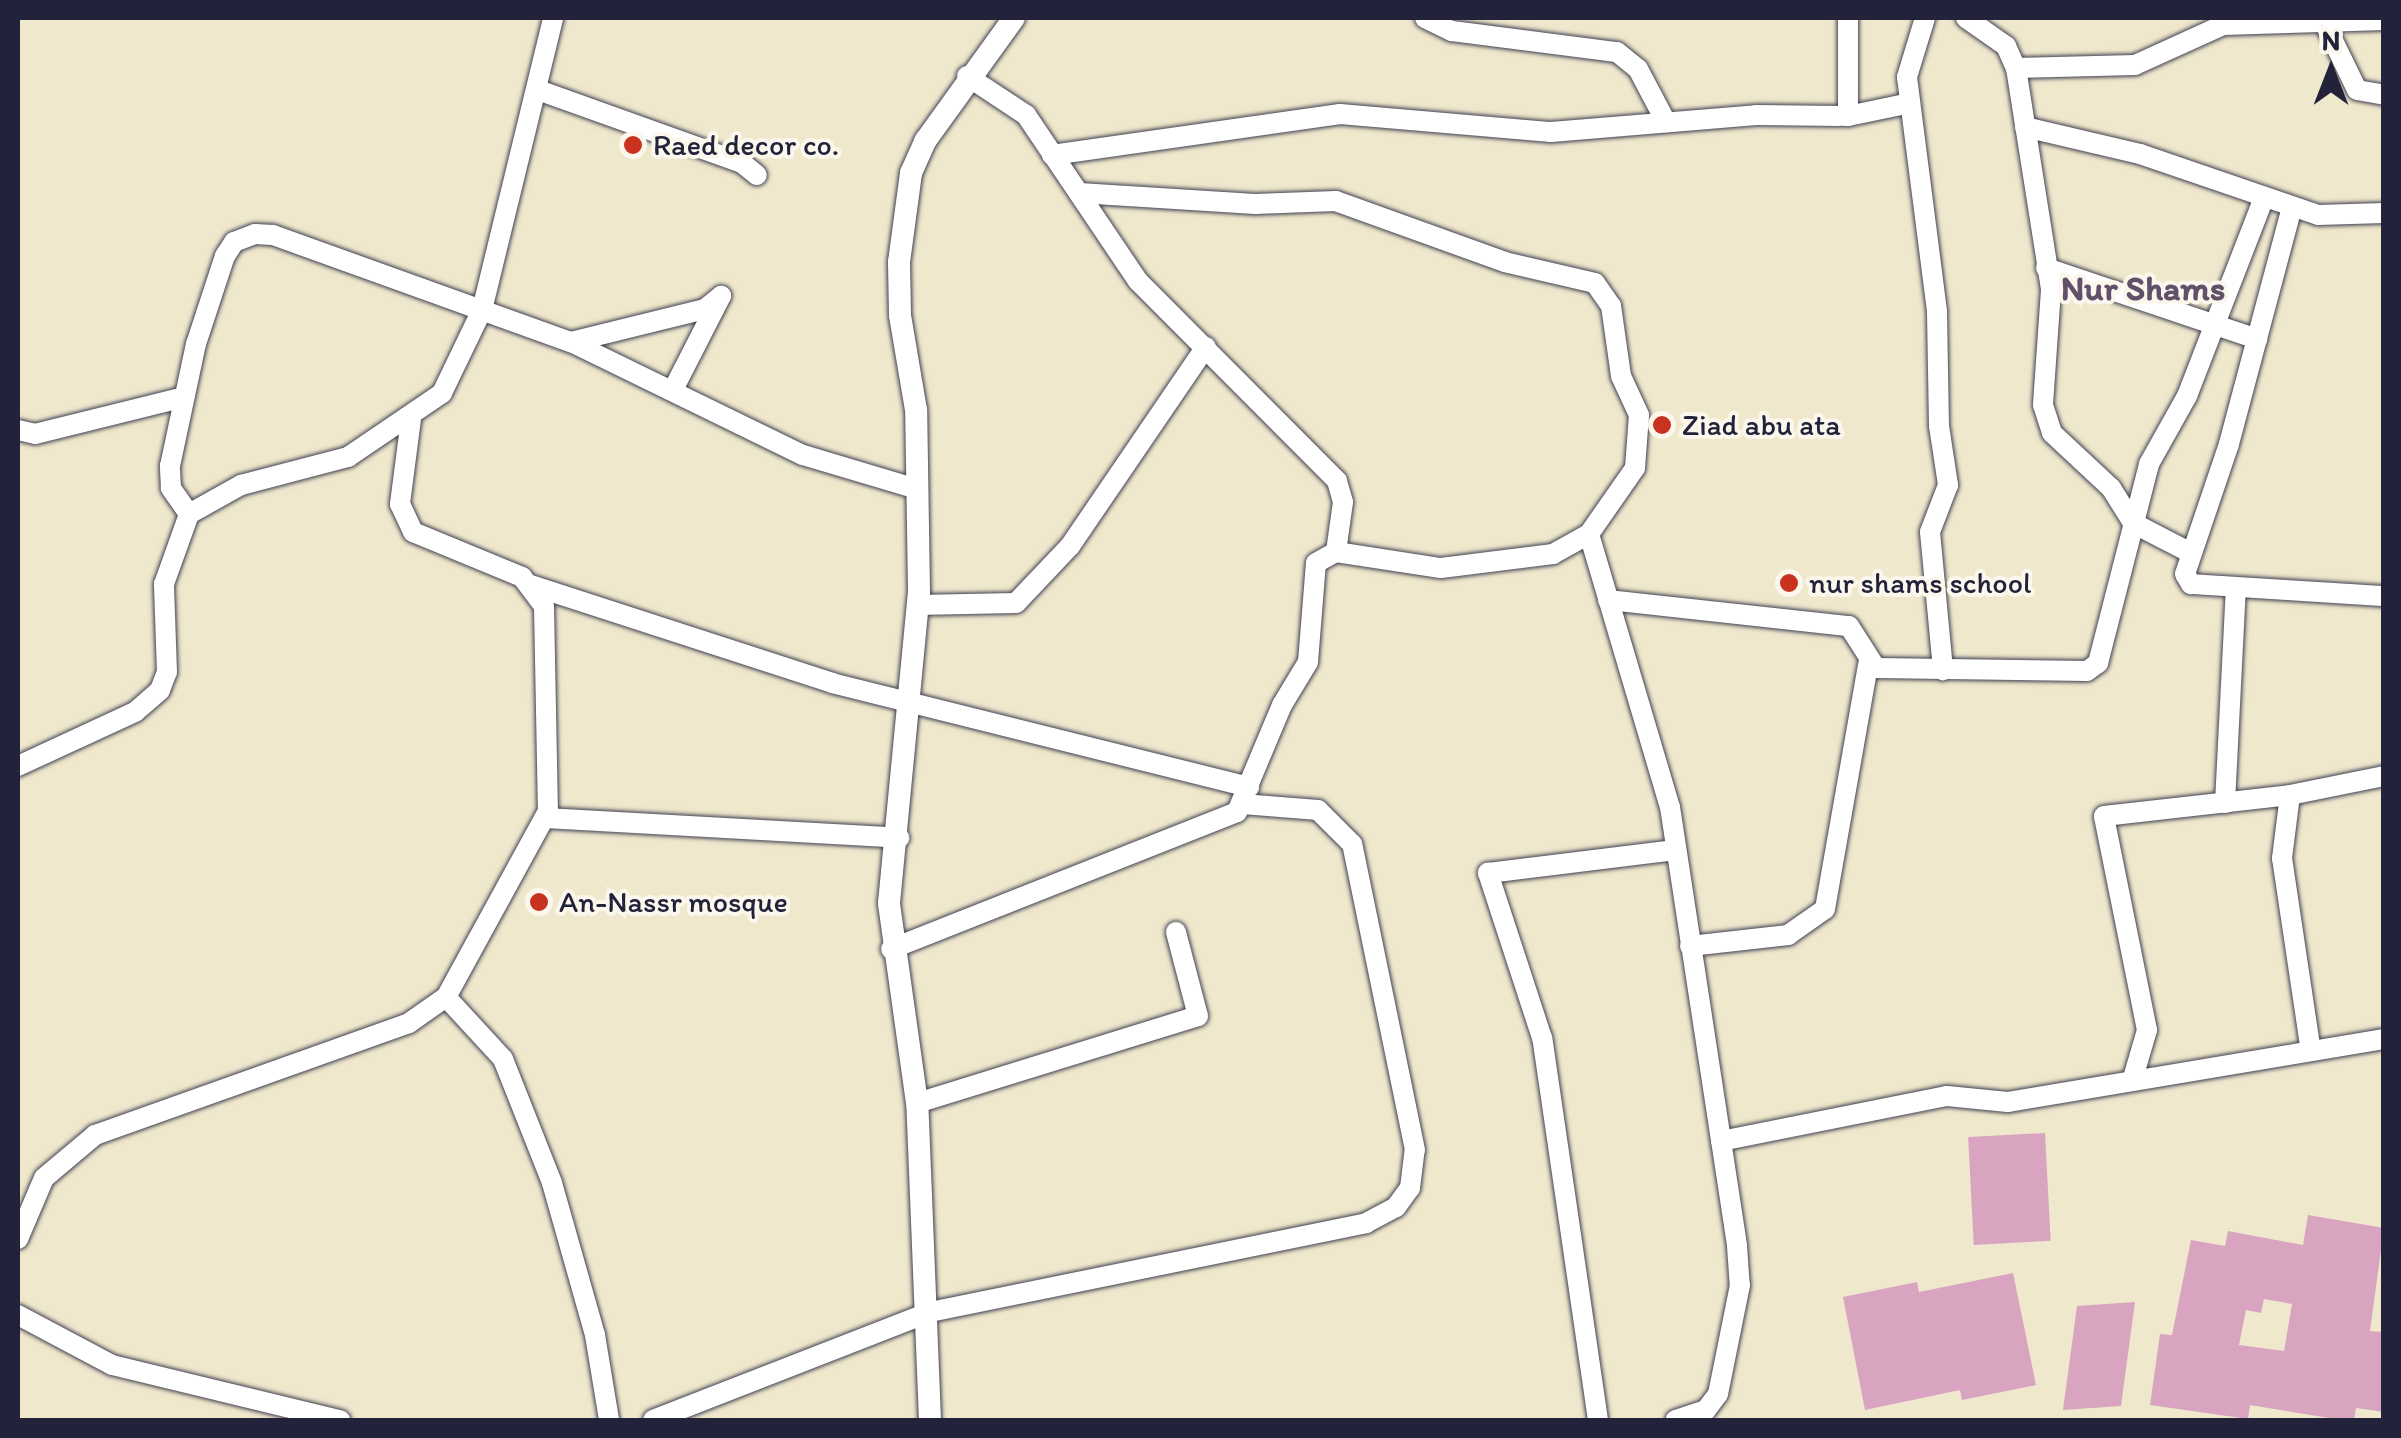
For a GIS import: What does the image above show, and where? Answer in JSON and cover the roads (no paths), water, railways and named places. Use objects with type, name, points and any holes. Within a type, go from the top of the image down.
[{"type":"street","points":[[18,766],[135,712],[160,690],[167,672],[164,584],[189,514],[241,485],[348,457],[411,419],[442,393],[482,310],[553,18]]},
{"type":"street","points":[[930,1420],[924,1376],[930,1312],[918,1103],[891,948],[904,700],[916,605],[916,410],[900,315],[904,213],[926,140],[968,76],[1014,18]]},
{"type":"street","points":[[1426,18],[1452,31],[1590,44],[1617,52],[1638,69],[1666,122]]},
{"type":"street","points":[[1848,18],[1848,116]]},
{"type":"street","points":[[1925,18],[1907,77],[1937,312],[1939,426],[1948,485],[1930,532],[1944,670]]},
{"type":"street","points":[[1966,18],[2006,46],[2016,68],[2046,268],[2046,418],[2058,442],[2111,488],[2133,522],[2191,553]]},
{"type":"street","points":[[2016,68],[2120,68],[2208,28],[2384,20]]},
{"type":"street","points":[[2325,24],[2357,90],[2384,95]]},
{"type":"street","points":[[968,76],[1026,115],[1138,280],[1337,481],[1343,502],[1336,552]]},
{"type":"street","points":[[538,90],[742,164],[757,175]]},
{"type":"street","points":[[1052,155],[1340,114],[1550,132],[1666,122],[1848,116],[1910,103]]},
{"type":"street","points":[[2025,127],[2140,154],[2332,218],[2384,213]]},
{"type":"street","points":[[891,948],[1230,817],[1246,795],[1310,654],[1316,563],[1336,552],[1397,565],[1471,568],[1553,554],[1588,534],[1635,468],[1640,443],[1638,414],[1621,376],[1614,318],[1594,283],[1505,262],[1336,201],[1255,204],[1079,193]]},
{"type":"street","points":[[1868,664],[1944,670],[2087,671],[2098,663],[2150,464],[2187,396],[2264,197]]},
{"type":"street","points":[[2292,206],[2184,574],[2191,584],[2384,596]]},
{"type":"street","points":[[189,514],[172,488],[170,466],[184,397],[225,256],[234,242],[255,234],[273,235],[571,342],[674,388],[804,455],[914,488]]},
{"type":"street","points":[[2046,268],[2256,339]]},
{"type":"street","points":[[571,342],[705,309],[721,296],[674,388]]},
{"type":"street","points":[[916,605],[1016,603],[1070,546],[1206,347]]},
{"type":"street","points":[[18,430],[35,434],[184,397]]},
{"type":"street","points":[[411,419],[400,504],[414,532],[531,585],[832,683],[1246,795],[1318,810],[1352,844],[1415,1150],[1404,1198],[1366,1222],[930,1312],[653,1420]]},
{"type":"street","points":[[1588,534],[1657,756],[1676,850],[1740,1285],[1733,1336],[1713,1406],[1676,1420]]},
{"type":"street","points":[[18,1239],[44,1178],[95,1135],[409,1023],[446,997],[546,818],[545,618],[531,585]]},
{"type":"street","points":[[2225,803],[2236,586]]},
{"type":"street","points":[[1608,600],[1850,626],[1868,664],[1825,909],[1797,932],[1690,946]]},
{"type":"street","points":[[2133,1078],[2147,1030],[2104,816],[2290,795],[2384,776]]},
{"type":"street","points":[[2290,795],[2282,858],[2311,1051]]},
{"type":"street","points":[[546,818],[899,838]]},
{"type":"street","points":[[1598,1420],[1542,1038],[1488,873],[1676,850]]},
{"type":"street","points":[[918,1103],[1198,1016],[1176,932]]},
{"type":"street","points":[[446,997],[503,1058],[552,1183],[595,1336],[608,1420]]},
{"type":"street","points":[[1721,1141],[1947,1096],[2008,1102],[2133,1078],[2384,1039]]},
{"type":"street","points":[[18,1315],[112,1364],[340,1420]]},
{"type":"place","name":"Raed decor co.","points":[[633,145]]},
{"type":"place","name":"Ziad abu ata","points":[[1662,425]]},
{"type":"place","name":"nur shams school","points":[[1789,583]]},
{"type":"place","name":"An-Nassr mosque","points":[[539,902]]},
{"type":"district","name":"Nur Shams","points":[[2143,288]]}]
